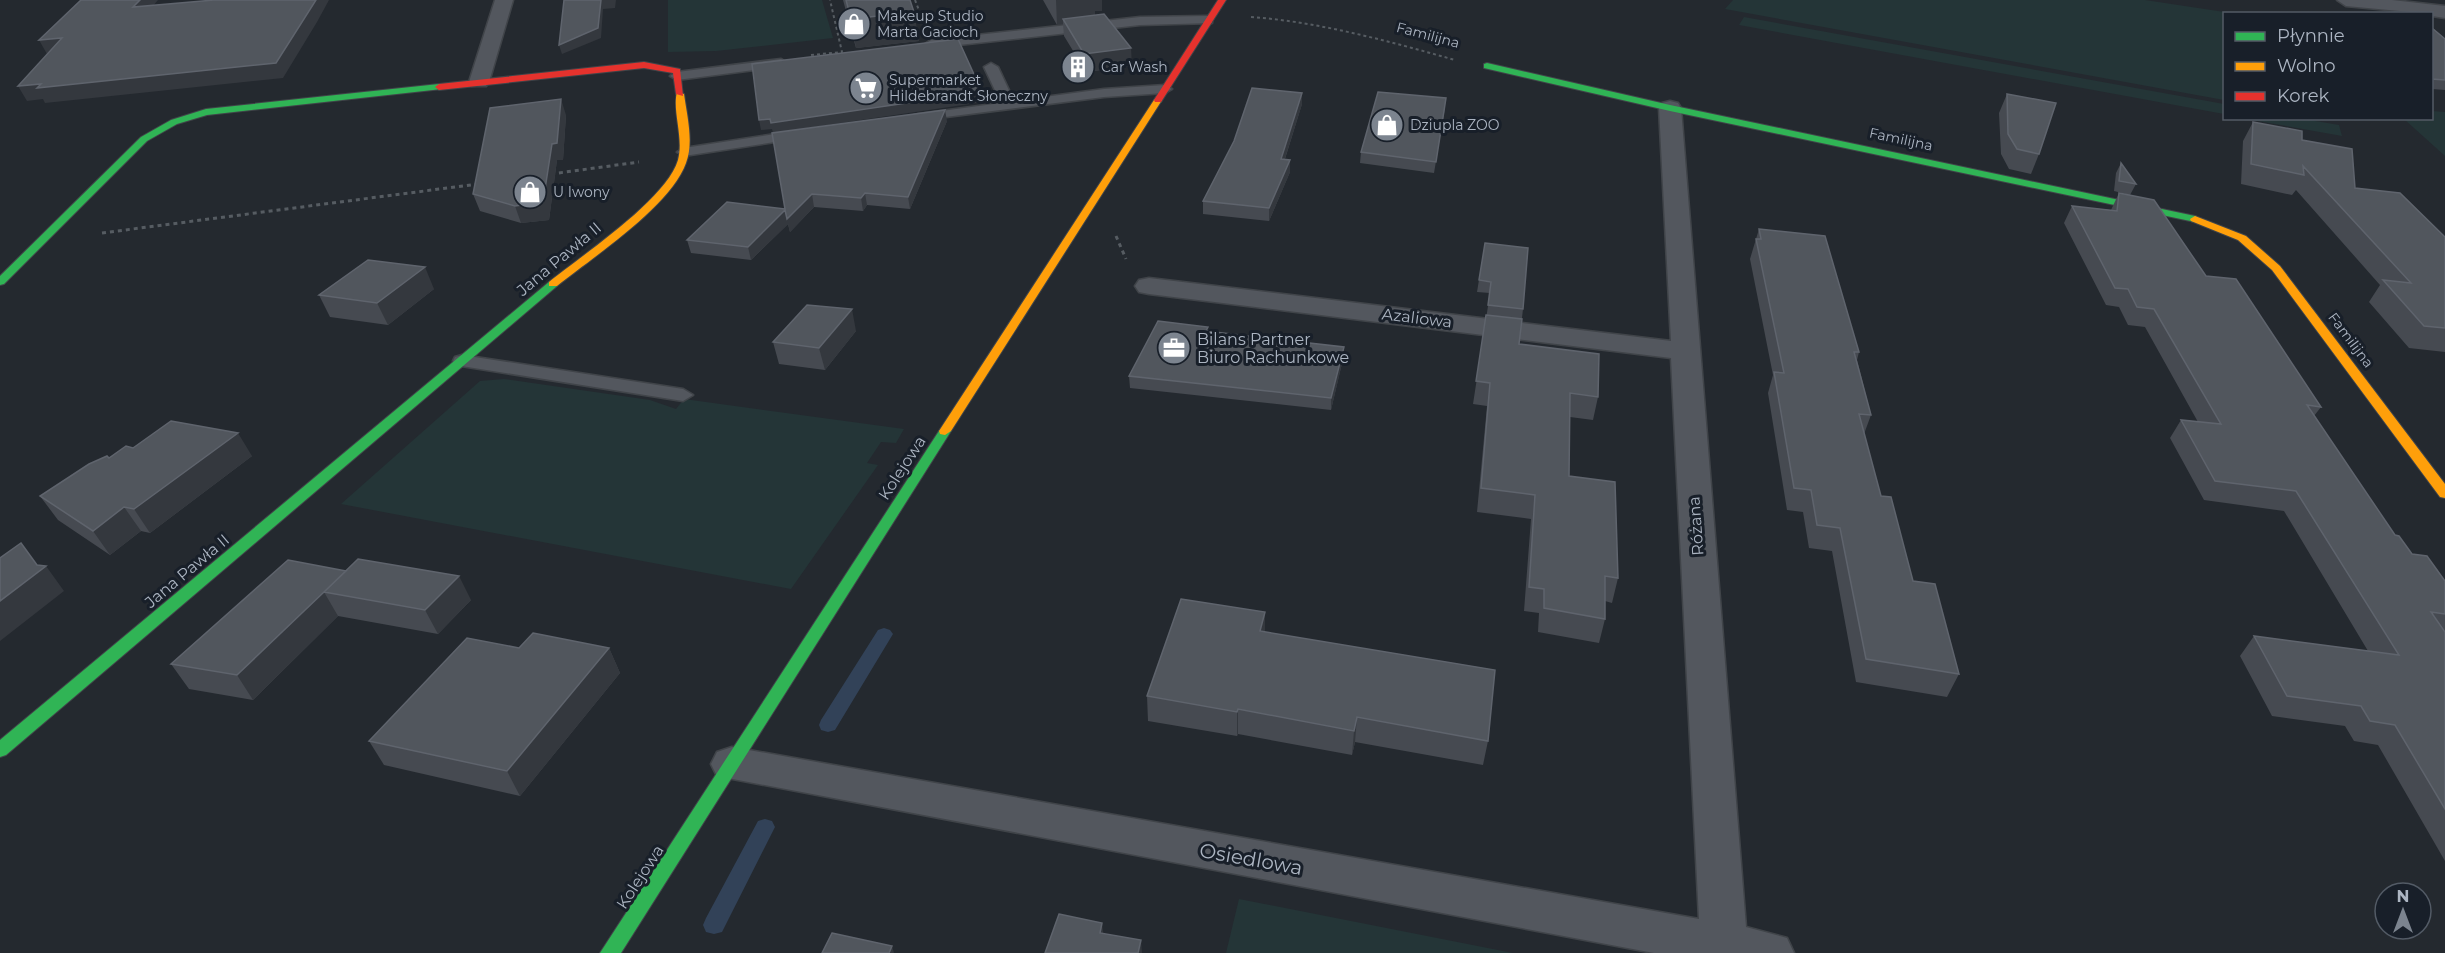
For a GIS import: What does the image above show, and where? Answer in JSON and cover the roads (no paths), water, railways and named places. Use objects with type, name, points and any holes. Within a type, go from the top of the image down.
[{"type":"street","points":[[479,82],[504,0]]},
{"type":"street","name":"Kolejowa","points":[[610,953],[1222,0]]},
{"type":"street","points":[[2346,0],[2444,12]]},
{"type":"street","points":[[0,282],[144,139],[160,127],[206,112],[644,65],[670,68],[677,71],[677,76]]},
{"type":"street","name":"Familijna","points":[[1487,66],[1670,108],[2174,213],[2221,226],[2256,246],[2276,268],[2445,494]]},
{"type":"street","name":"Jana Pawła II","points":[[0,750],[664,191],[681,165],[686,142],[677,76]]},
{"type":"street","name":"Różana","points":[[1670,108],[1724,945]]},
{"type":"street","name":"Azaliowa","points":[[1149,286],[1684,351]]},
{"type":"street","name":"Osiedlowa","points":[[732,764],[1770,953]]},
{"type":"lane","points":[[922,45],[1140,21],[1208,20]]},
{"type":"lane","points":[[677,76],[792,61]]},
{"type":"lane","points":[[991,67],[1009,106]]},
{"type":"lane","points":[[903,121],[1104,93],[1166,89]]},
{"type":"lane","points":[[684,152],[820,132]]},
{"type":"lane","points":[[462,361],[683,395]]},
{"type":"waterway","points":[[828,725],[884,634]]},
{"type":"waterway","points":[[714,925],[765,827]]},
{"type":"place","name":"Makeup Studio Marta Gacioch","points":[[854,24]]},
{"type":"place","name":"Car Wash","points":[[1078,67]]},
{"type":"place","name":"Supermarket Hildebrandt Słoneczny","points":[[866,88]]},
{"type":"place","name":"Dziupla ZOO","points":[[1387,125]]},
{"type":"place","name":"U Iwony","points":[[530,192]]},
{"type":"place","name":"Bilans Partner Biuro Rachunkowe","points":[[1174,348]]}]
